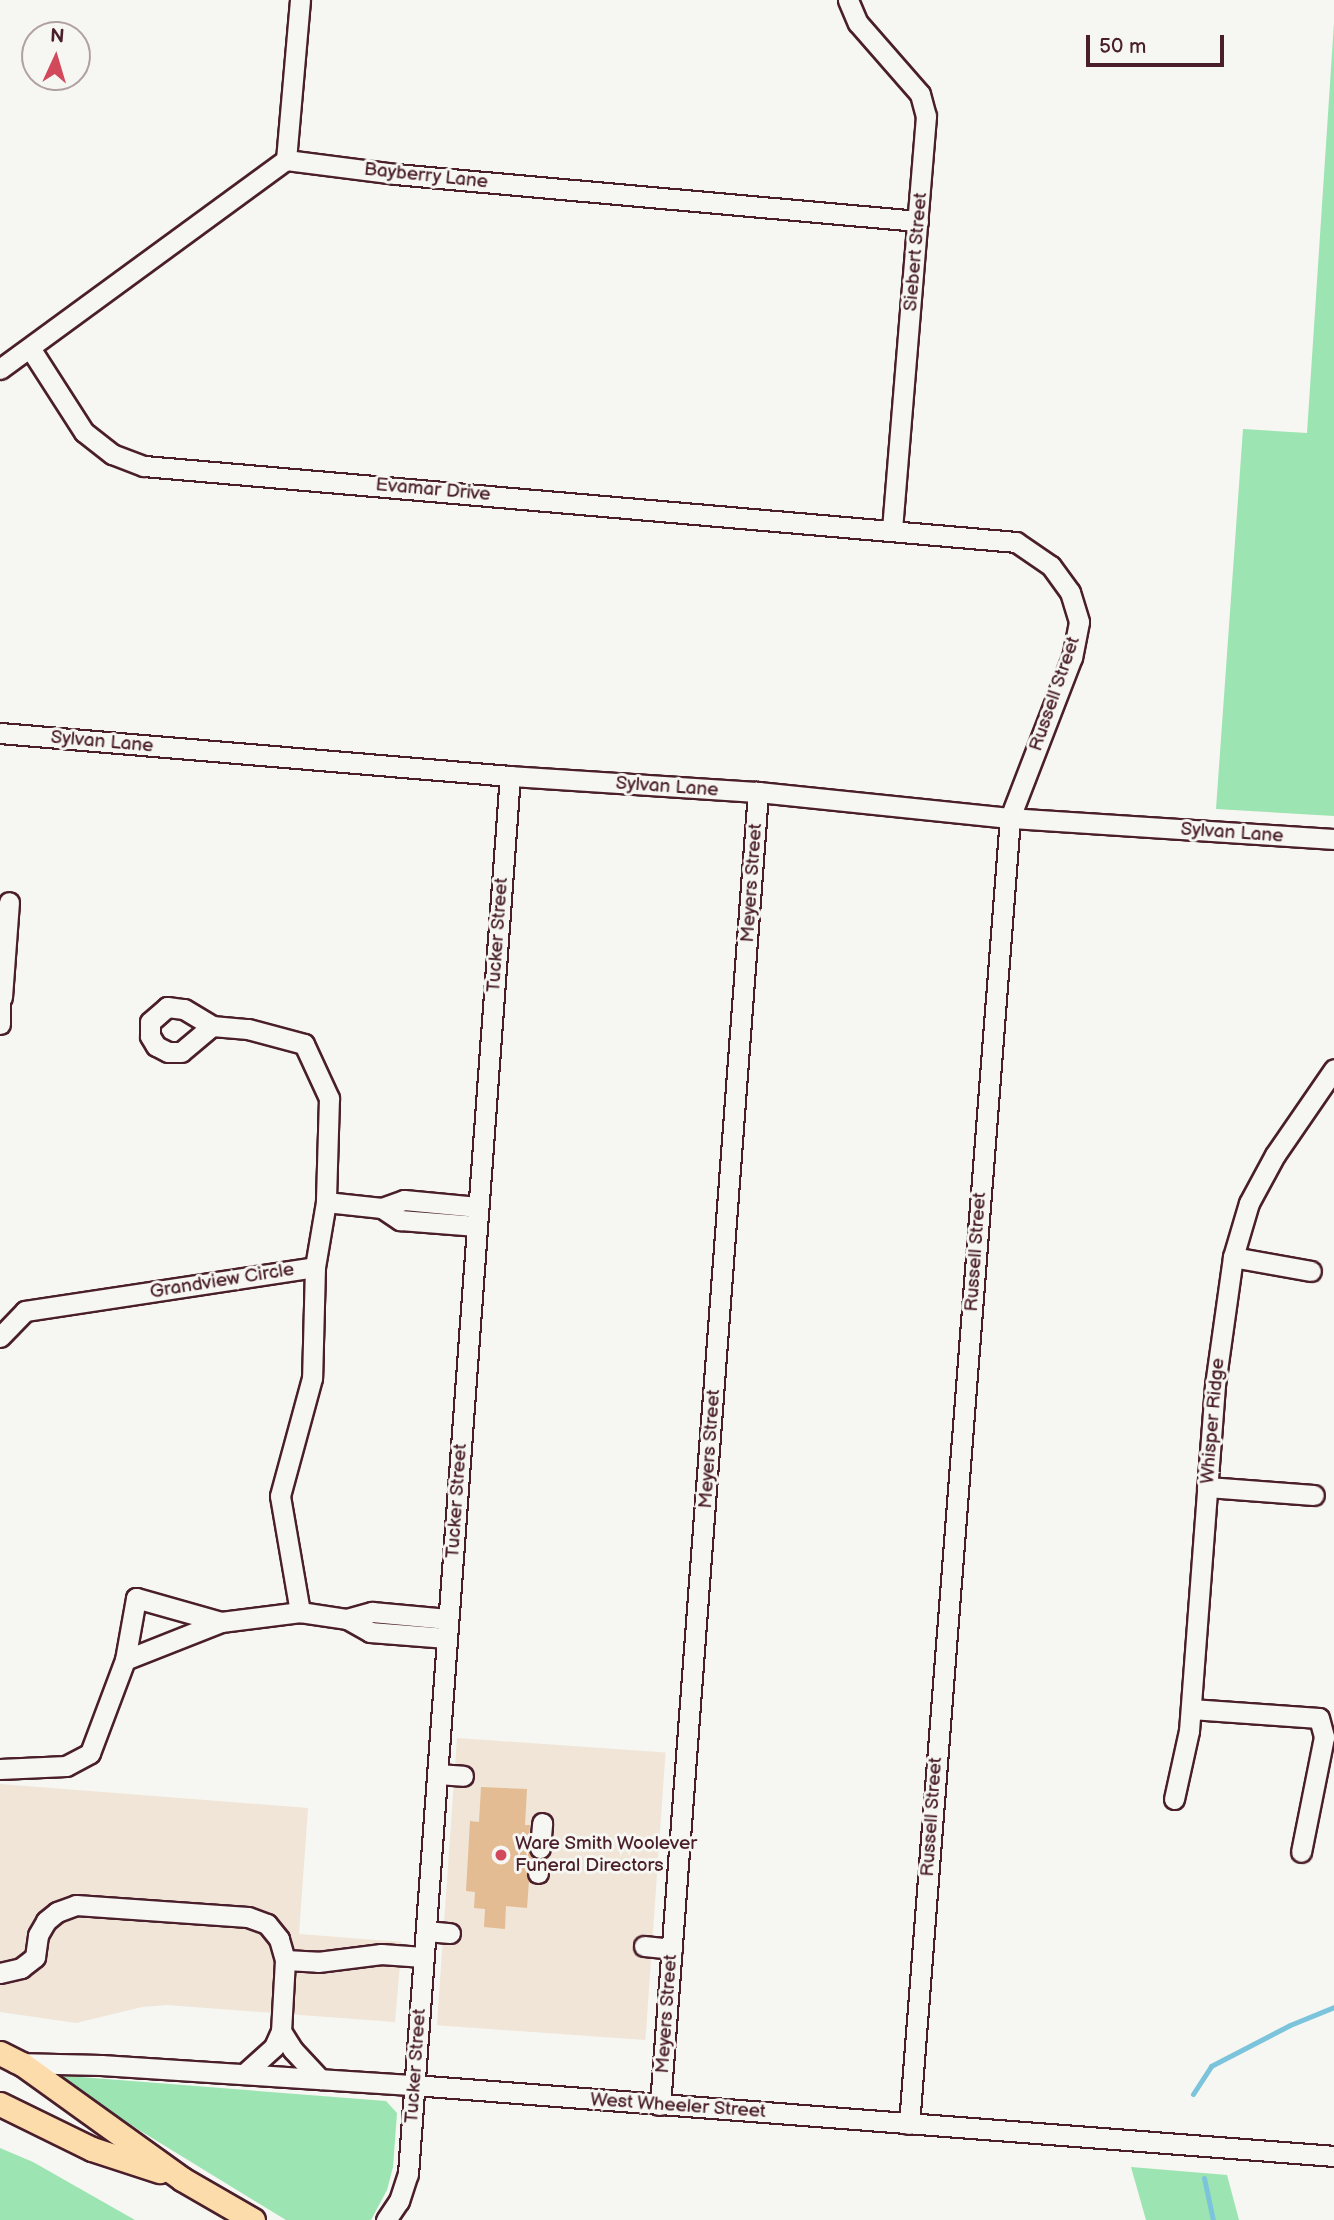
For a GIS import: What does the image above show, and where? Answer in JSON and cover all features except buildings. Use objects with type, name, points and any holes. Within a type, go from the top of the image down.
[{"type":"main road","points":[[0,2053],[182,2179],[253,2220]]},
{"type":"main road","points":[[0,2104],[92,2149],[182,2179]]},
{"type":"street","points":[[0,369],[286,160],[300,0]]},
{"type":"street","name":"Siebert Street","points":[[848,0],[858,23],[920,93],[926,116],[892,529]]},
{"type":"street","name":"Bayberry Lane","points":[[286,160],[408,175],[918,221]]},
{"type":"street","name":"Evamar Drive","points":[[30,348],[84,432],[112,454],[144,466],[892,529]]},
{"type":"street","name":"Russell Street","points":[[892,529],[1016,542],[1051,566],[1070,592],[1079,622],[1072,657],[1010,818],[909,2124]]},
{"type":"street","name":"Sylvan Lane","points":[[0,733],[510,776],[758,792],[1010,818],[1334,839]]},
{"type":"street","name":"Tucker Street","points":[[386,2220],[399,2201],[408,2174],[510,776]]},
{"type":"street","name":"Meyers Street","points":[[660,2105],[758,792]]},
{"type":"street","points":[[0,1024],[9,902]]},
{"type":"street","points":[[212,1026],[248,1029],[304,1044],[329,1098],[327,1202],[315,1267]]},
{"type":"street","name":"Whisper Ridge","points":[[1174,1799],[1184,1761],[1191,1709],[1215,1385],[1233,1257],[1249,1203],[1275,1155],[1334,1069]]},
{"type":"street","points":[[327,1202],[382,1208],[400,1220],[478,1217]]},
{"type":"street","points":[[1233,1257],[1311,1271]]},
{"type":"street","name":"Grandview Circle","points":[[0,1337],[25,1311],[315,1267],[312,1378],[280,1496],[300,1612]]},
{"type":"street","points":[[1207,1487],[1314,1495]]},
{"type":"street","points":[[0,1769],[66,1766],[90,1753],[125,1660],[136,1598],[221,1622]]},
{"type":"street","points":[[125,1660],[221,1622],[300,1612],[347,1619],[370,1632],[448,1629]]},
{"type":"street","points":[[1191,1709],[1319,1718],[1324,1738],[1301,1852]]},
{"type":"street","points":[[437,1774],[463,1776]]},
{"type":"street","points":[[540,1847],[542,1823]]},
{"type":"street","points":[[0,1973],[21,1968],[34,1957],[38,1935],[46,1921],[57,1912],[76,1905],[247,1917],[267,1924],[279,1940],[285,1960],[281,2031],[274,2048],[244,2074]]},
{"type":"street","points":[[426,1931],[450,1933]]},
{"type":"street","points":[[644,1946],[672,1948]]},
{"type":"street","points":[[285,1960],[318,1962],[381,1954],[424,1957]]},
{"type":"street","points":[[281,2031],[293,2050],[320,2079]]},
{"type":"street","name":"West Wheeler Street","points":[[11,2063],[414,2085],[1334,2156]]},
{"type":"shaded area","points":[[457,1738],[665,1753],[645,2040],[437,2025]]},
{"type":"shaded area","points":[[0,1784],[308,1808],[299,1934],[402,1942],[395,2022],[167,2005],[142,2007],[76,2023],[0,2012]]},
{"type":"green space","points":[[1334,23],[1334,816],[1216,809],[1243,429],[1307,433]]},
{"type":"green space","points":[[55,2075],[386,2101],[397,2113],[393,2167],[387,2190],[371,2220],[286,2220]]},
{"type":"green space","points":[[0,2148],[33,2162],[135,2220],[0,2220]]},
{"type":"green space","points":[[1131,2167],[1227,2175],[1239,2220],[1146,2220]]},
{"type":"waterway","points":[[1193,2094],[1211,2066],[1290,2025],[1334,2007]]},
{"type":"waterway","points":[[1204,2178],[1213,2220]]},
{"type":"place","name":"Ware Smith Woolever Funeral Directors","points":[[501,1855]]}]
